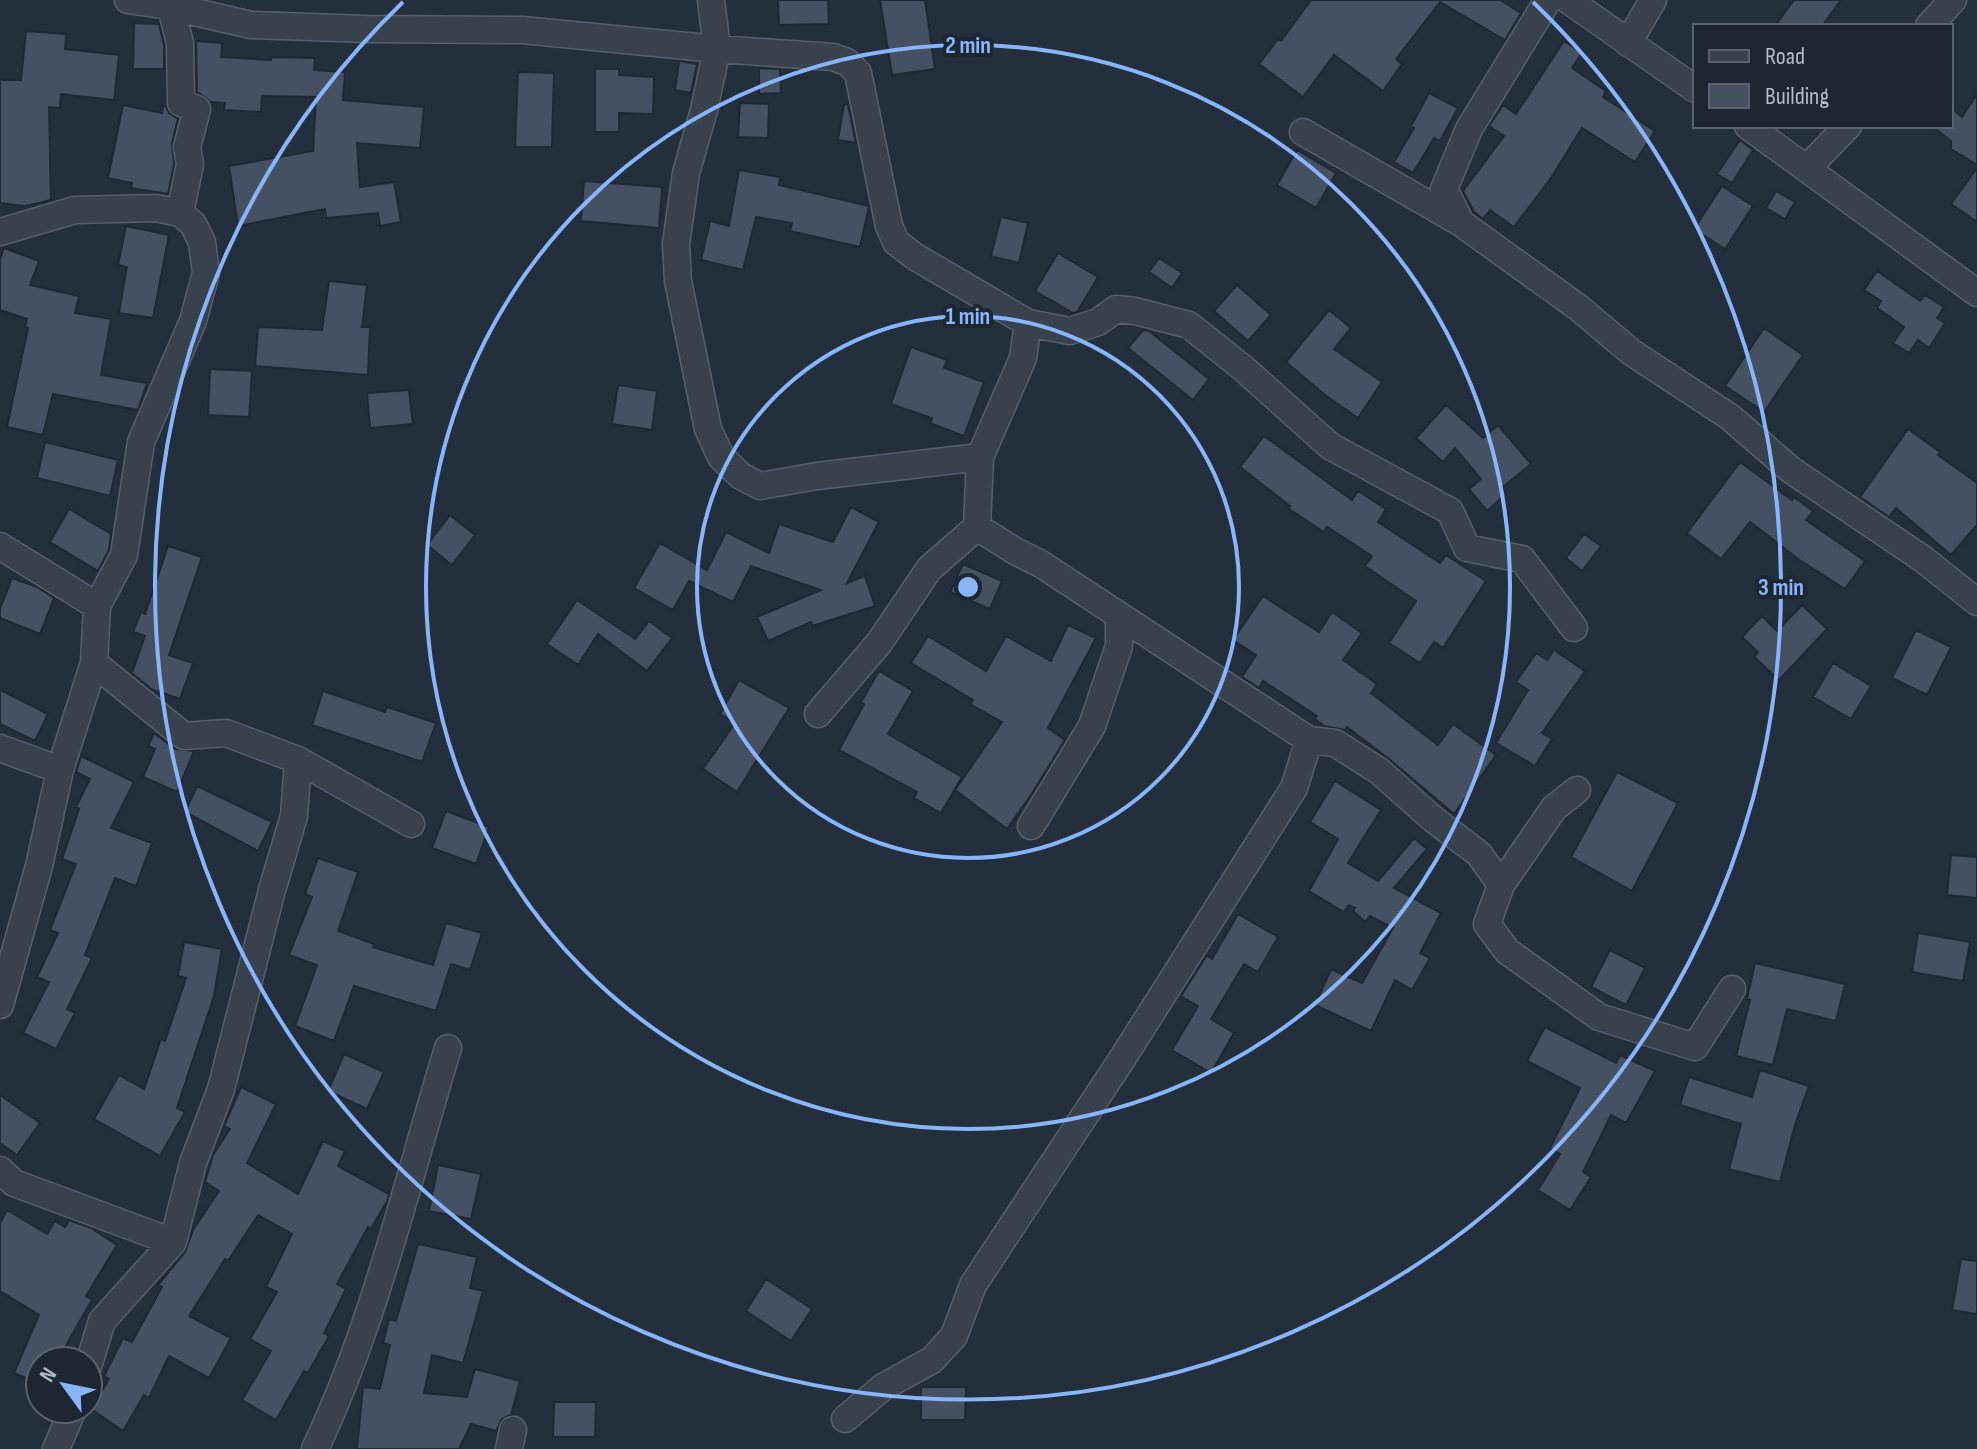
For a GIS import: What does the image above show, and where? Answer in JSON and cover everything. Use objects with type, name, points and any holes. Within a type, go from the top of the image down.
[{"type":"street","points":[[128,0],[169,3],[251,25],[522,30],[833,57],[847,62],[858,73],[889,226],[896,242],[914,256],[1028,323],[1070,331],[1098,322],[1116,309],[1189,325],[1243,368],[1330,446],[1450,511],[1467,548],[1522,559],[1574,628]]},
{"type":"street","points":[[711,0],[717,49],[686,173],[676,244],[678,281],[708,429],[721,457],[741,476],[760,486],[817,476],[980,457]]},
{"type":"street","points":[[1461,223],[1444,189],[1469,129],[1548,0]]},
{"type":"street","points":[[1568,0],[1693,88]]},
{"type":"street","points":[[1628,43],[1653,0]]},
{"type":"street","points":[[1931,24],[1953,0]]},
{"type":"street","points":[[169,3],[180,43],[181,103],[197,109],[187,147],[190,164],[180,213]]},
{"type":"street","points":[[1751,128],[1977,293]]},
{"type":"street","points":[[1807,168],[1846,128]]},
{"type":"street","points":[[1303,132],[1461,223],[1579,308],[1631,352],[1730,417],[1791,470],[1923,559],[1977,602]]},
{"type":"street","points":[[0,232],[75,210],[156,208],[180,213],[193,224],[202,242],[206,273],[193,321],[141,442],[124,555],[97,606],[94,663],[60,770],[39,866],[0,1005]]},
{"type":"street","points":[[818,714],[879,643],[929,569],[977,527],[980,457],[1023,358],[1028,323]]},
{"type":"street","points":[[977,527],[1041,564],[1309,740],[1335,743],[1379,771],[1433,819],[1479,854],[1501,885]]},
{"type":"street","points":[[0,546],[97,606]]},
{"type":"street","points":[[1031,826],[1092,726],[1119,646],[1119,615]]},
{"type":"street","points":[[1119,646],[1146,633]]},
{"type":"street","points":[[94,663],[184,736],[226,733],[298,760],[411,824]]},
{"type":"street","points":[[845,1419],[883,1387],[932,1360],[954,1336],[973,1285],[1294,788],[1309,740]]},
{"type":"street","points":[[0,748],[60,770]]},
{"type":"street","points":[[95,1345],[102,1321],[173,1242],[193,1163],[221,1089],[294,816],[298,760]]},
{"type":"street","points":[[1577,790],[1554,808],[1501,885],[1487,924],[1507,951],[1599,1017],[1695,1047],[1732,989]]},
{"type":"street","points":[[315,1449],[342,1392],[448,1048]]},
{"type":"street","points":[[0,1170],[14,1183],[173,1242]]},
{"type":"street","points":[[56,1449],[66,1425]]},
{"type":"building","points":[[778,0],[828,0],[829,24],[779,25]]},
{"type":"building","points":[[880,0],[925,0],[935,69],[892,75]]},
{"type":"building","points":[[1311,0],[1500,0],[1521,13],[1505,40],[1440,2],[1396,59],[1402,64],[1383,91],[1334,55],[1303,97],[1259,64],[1278,39],[1281,41]]},
{"type":"building","points":[[1794,0],[1841,0],[1823,24],[1776,24]]},
{"type":"building","points":[[134,23],[159,24],[164,45],[164,69],[133,69]]},
{"type":"building","points":[[26,31],[66,34],[65,49],[119,55],[114,100],[61,94],[60,108],[49,107],[51,200],[25,206],[0,203],[0,80],[21,80]]},
{"type":"building","points":[[196,41],[222,43],[221,57],[271,60],[271,57],[315,58],[314,70],[345,72],[343,100],[424,107],[420,148],[357,143],[360,187],[394,182],[401,222],[380,226],[378,213],[326,218],[325,209],[238,226],[229,166],[313,151],[316,97],[262,96],[261,112],[224,110],[225,103],[211,102],[197,92]]},
{"type":"building","points":[[1564,41],[1582,53],[1572,68],[1606,91],[1603,97],[1655,131],[1635,162],[1582,128],[1551,178],[1514,227],[1490,210],[1483,219],[1474,212],[1463,191],[1504,136],[1489,126],[1503,105],[1516,114]]},
{"type":"building","points":[[679,61],[697,64],[691,93],[675,90]]},
{"type":"building","points":[[759,68],[780,69],[781,93],[759,94]]},
{"type":"building","points":[[595,69],[619,69],[619,75],[654,77],[653,114],[619,113],[619,132],[595,132]]},
{"type":"building","points":[[518,72],[554,73],[552,147],[515,147]]},
{"type":"building","points":[[1429,93],[1458,108],[1440,141],[1434,138],[1413,173],[1394,162],[1414,128],[1411,126]]},
{"type":"building","points":[[1977,94],[1977,165],[1951,149],[1951,141],[1935,128],[1953,128],[1953,110],[1962,117]]},
{"type":"building","points":[[740,103],[769,104],[768,138],[738,137]]},
{"type":"building","points":[[844,104],[848,105],[856,143],[838,140]]},
{"type":"building","points":[[123,105],[162,113],[163,106],[166,106],[169,113],[178,119],[172,143],[174,164],[168,194],[131,188],[132,183],[108,178]]},
{"type":"building","points":[[1740,140],[1753,150],[1732,183],[1717,174]]},
{"type":"building","points":[[1297,150],[1336,173],[1316,208],[1277,185]]},
{"type":"building","points":[[1977,168],[1977,222],[1951,204]]},
{"type":"building","points":[[739,170],[780,177],[779,185],[869,206],[860,247],[790,231],[792,223],[756,217],[743,270],[701,260],[710,221],[729,226]]},
{"type":"building","points":[[584,181],[662,187],[659,228],[581,221]]},
{"type":"building","points":[[1722,186],[1753,206],[1725,249],[1694,229]]},
{"type":"building","points":[[1776,191],[1795,202],[1785,219],[1766,208]]},
{"type":"building","points":[[1001,217],[1028,223],[1019,263],[991,256]]},
{"type":"building","points":[[126,226],[169,235],[153,318],[119,313],[127,267],[118,265]]},
{"type":"building","points":[[4,248],[39,261],[30,285],[79,296],[75,313],[111,319],[101,375],[147,383],[138,410],[53,394],[43,435],[7,427],[28,328],[25,327],[27,319],[0,310],[0,259]]},
{"type":"building","points":[[1058,253],[1098,277],[1077,312],[1073,313],[1035,291]]},
{"type":"building","points":[[1159,258],[1182,273],[1172,288],[1149,272]]},
{"type":"building","points":[[1877,271],[1920,301],[1925,295],[1944,307],[1937,318],[1945,323],[1929,348],[1918,340],[1909,353],[1893,343],[1904,327],[1877,308],[1881,301],[1864,290]]},
{"type":"building","points":[[329,281],[367,285],[362,327],[370,327],[368,375],[255,366],[258,327],[322,330]]},
{"type":"building","points":[[1237,285],[1271,315],[1248,341],[1214,311]]},
{"type":"building","points":[[1329,310],[1351,328],[1334,349],[1382,382],[1358,418],[1286,362]]},
{"type":"building","points":[[1764,328],[1803,355],[1764,412],[1725,386]]},
{"type":"building","points":[[1143,330],[1149,331],[1209,379],[1193,400],[1128,348]]},
{"type":"building","points":[[911,347],[947,360],[944,368],[984,382],[964,436],[930,423],[932,418],[891,404]]},
{"type":"building","points":[[210,369],[252,371],[249,417],[208,415]]},
{"type":"building","points":[[618,385],[657,391],[652,430],[612,424]]},
{"type":"building","points":[[409,390],[413,424],[370,428],[367,393]]},
{"type":"building","points":[[1446,405],[1483,438],[1498,425],[1531,464],[1502,488],[1506,494],[1487,511],[1469,489],[1481,479],[1455,448],[1443,462],[1416,438]]},
{"type":"building","points":[[1908,429],[1977,483],[1977,525],[1951,555],[1896,508],[1889,517],[1860,497]]},
{"type":"building","points":[[1264,436],[1352,500],[1358,491],[1386,509],[1378,522],[1440,563],[1446,555],[1486,581],[1443,648],[1434,642],[1420,663],[1389,643],[1416,601],[1365,566],[1372,556],[1327,527],[1324,532],[1289,509],[1290,506],[1240,467]]},
{"type":"building","points":[[45,442],[118,460],[110,496],[37,478]]},
{"type":"building","points":[[1740,462],[1792,500],[1794,497],[1813,511],[1806,520],[1865,561],[1845,589],[1798,559],[1750,522],[1721,559],[1687,533]]},
{"type":"building","points":[[851,507],[879,522],[847,583],[865,576],[875,606],[812,626],[811,622],[768,641],[757,617],[821,590],[751,566],[733,602],[689,581],[673,610],[634,588],[660,543],[707,570],[726,532],[769,553],[779,524],[833,542]]},
{"type":"building","points":[[69,509],[111,534],[109,550],[98,571],[50,542]]},
{"type":"building","points":[[450,515],[475,535],[452,565],[427,545]]},
{"type":"building","points":[[1584,534],[1601,546],[1582,571],[1566,558]]},
{"type":"building","points":[[168,546],[202,557],[169,655],[193,663],[180,699],[151,689],[132,673],[145,636],[133,632],[141,612],[145,614]]},
{"type":"building","points":[[963,564],[1002,581],[990,609],[950,592]]},
{"type":"building","points":[[12,578],[37,587],[54,598],[40,634],[0,618],[0,609]]},
{"type":"building","points":[[1263,596],[1319,632],[1332,612],[1362,633],[1343,660],[1377,684],[1371,693],[1438,745],[1453,724],[1496,755],[1454,814],[1347,727],[1345,730],[1324,726],[1315,719],[1317,716],[1263,681],[1259,688],[1242,677],[1256,655],[1233,640]]},
{"type":"building","points":[[577,600],[635,639],[649,621],[672,638],[647,671],[598,634],[578,665],[547,644]]},
{"type":"building","points":[[1802,605],[1827,629],[1779,680],[1754,657],[1758,652],[1742,637],[1762,616],[1777,631]]},
{"type":"building","points":[[1068,625],[1096,638],[1048,728],[1065,740],[1007,829],[955,790],[1002,722],[970,704],[973,700],[911,663],[928,636],[986,671],[1006,636],[1051,661]]},
{"type":"building","points":[[1916,630],[1951,647],[1927,695],[1892,678]]},
{"type":"building","points":[[1554,650],[1585,671],[1542,733],[1552,739],[1535,766],[1496,743],[1528,690],[1516,682],[1536,653],[1547,660]]},
{"type":"building","points":[[1833,663],[1871,686],[1851,719],[1813,697]]},
{"type":"building","points":[[879,671],[913,691],[888,734],[962,777],[941,813],[914,798],[917,792],[839,750]]},
{"type":"building","points":[[739,680],[789,708],[737,792],[703,769],[735,723],[720,714]]},
{"type":"building","points":[[0,690],[48,714],[35,741],[0,724]]},
{"type":"building","points":[[323,691],[385,712],[387,707],[436,723],[422,762],[312,725]]},
{"type":"building","points":[[154,733],[175,749],[194,751],[177,792],[143,777],[155,749],[148,746]]},
{"type":"building","points":[[81,756],[134,782],[111,828],[152,843],[136,886],[115,878],[85,955],[92,958],[67,1009],[75,1013],[56,1049],[23,1033],[49,982],[37,977],[58,933],[50,930],[76,864],[62,859],[79,809],[76,807],[90,779],[76,772]]},
{"type":"building","points":[[1617,772],[1678,803],[1632,891],[1571,857]]},
{"type":"building","points":[[1335,781],[1381,810],[1348,863],[1378,881],[1414,838],[1427,849],[1394,888],[1441,913],[1420,953],[1430,958],[1412,990],[1395,980],[1371,1031],[1315,1005],[1331,969],[1362,983],[1393,928],[1370,916],[1365,922],[1353,911],[1355,908],[1349,905],[1344,912],[1309,891],[1338,839],[1310,822]]},
{"type":"building","points":[[197,786],[272,822],[258,851],[185,812]]},
{"type":"building","points":[[446,811],[489,827],[476,864],[432,848]]},
{"type":"building","points":[[1951,855],[1977,857],[1977,898],[1947,895]]},
{"type":"building","points":[[318,858],[358,872],[338,931],[374,944],[373,947],[433,965],[446,923],[482,933],[470,970],[451,964],[436,1011],[354,986],[334,1041],[295,1026],[317,965],[289,955],[312,897],[305,894]]},
{"type":"building","points":[[1238,914],[1278,937],[1258,972],[1244,964],[1211,1019],[1234,1033],[1211,1073],[1172,1050],[1198,1006],[1181,996],[1207,955],[1212,959]]},
{"type":"building","points":[[1918,933],[1970,942],[1963,981],[1912,972]]},
{"type":"building","points":[[184,942],[222,949],[214,996],[177,1108],[185,1112],[160,1156],[94,1119],[119,1075],[144,1089],[161,1039],[165,1041],[186,978],[178,976]]},
{"type":"building","points":[[1610,950],[1645,968],[1626,1005],[1591,987]]},
{"type":"building","points":[[1755,963],[1845,984],[1836,1021],[1787,1009],[1773,1065],[1736,1056],[1750,1000],[1747,999]]},
{"type":"building","points":[[1545,1027],[1616,1063],[1620,1055],[1655,1071],[1626,1123],[1611,1115],[1583,1172],[1591,1177],[1570,1210],[1538,1190],[1560,1154],[1550,1148],[1580,1088],[1527,1061]]},
{"type":"building","points":[[344,1054],[384,1072],[367,1109],[328,1091]]},
{"type":"building","points":[[1760,1070],[1809,1086],[1780,1182],[1729,1169],[1741,1124],[1680,1105],[1689,1077],[1752,1097]]},
{"type":"building","points":[[241,1087],[276,1104],[247,1163],[298,1194],[323,1141],[345,1151],[338,1166],[389,1194],[387,1201],[371,1229],[368,1227],[337,1284],[346,1289],[324,1333],[329,1336],[308,1373],[304,1371],[276,1420],[242,1400],[271,1351],[250,1339],[277,1292],[266,1287],[292,1234],[258,1215],[228,1261],[225,1259],[189,1316],[231,1338],[209,1378],[169,1356],[149,1398],[144,1395],[123,1431],[104,1418],[104,1387],[109,1379],[104,1376],[123,1338],[132,1342],[162,1287],[158,1285],[185,1252],[193,1230],[219,1191],[205,1182],[213,1155],[230,1129],[224,1126]]},
{"type":"building","points":[[0,1095],[40,1123],[17,1155],[0,1143]]},
{"type":"building","points":[[438,1165],[481,1174],[471,1219],[429,1211]]},
{"type":"building","points":[[7,1210],[47,1234],[55,1221],[65,1227],[69,1220],[91,1228],[117,1245],[86,1296],[92,1300],[66,1345],[26,1345],[39,1315],[0,1291],[0,1223]]},
{"type":"building","points":[[418,1244],[477,1257],[470,1288],[483,1291],[463,1363],[432,1355],[424,1393],[467,1397],[475,1369],[520,1381],[511,1415],[502,1419],[496,1431],[471,1424],[459,1449],[357,1449],[363,1387],[380,1389],[390,1345],[383,1343],[389,1319],[396,1321]]},
{"type":"building","points":[[1961,1259],[1977,1261],[1977,1314],[1952,1310]]},
{"type":"building","points":[[766,1279],[812,1309],[791,1341],[746,1311]]},
{"type":"building","points":[[24,1350],[24,1377],[14,1373]]},
{"type":"building","points":[[921,1387],[966,1387],[965,1420],[921,1420]]},
{"type":"building","points":[[554,1402],[596,1402],[595,1437],[553,1437]]}]
